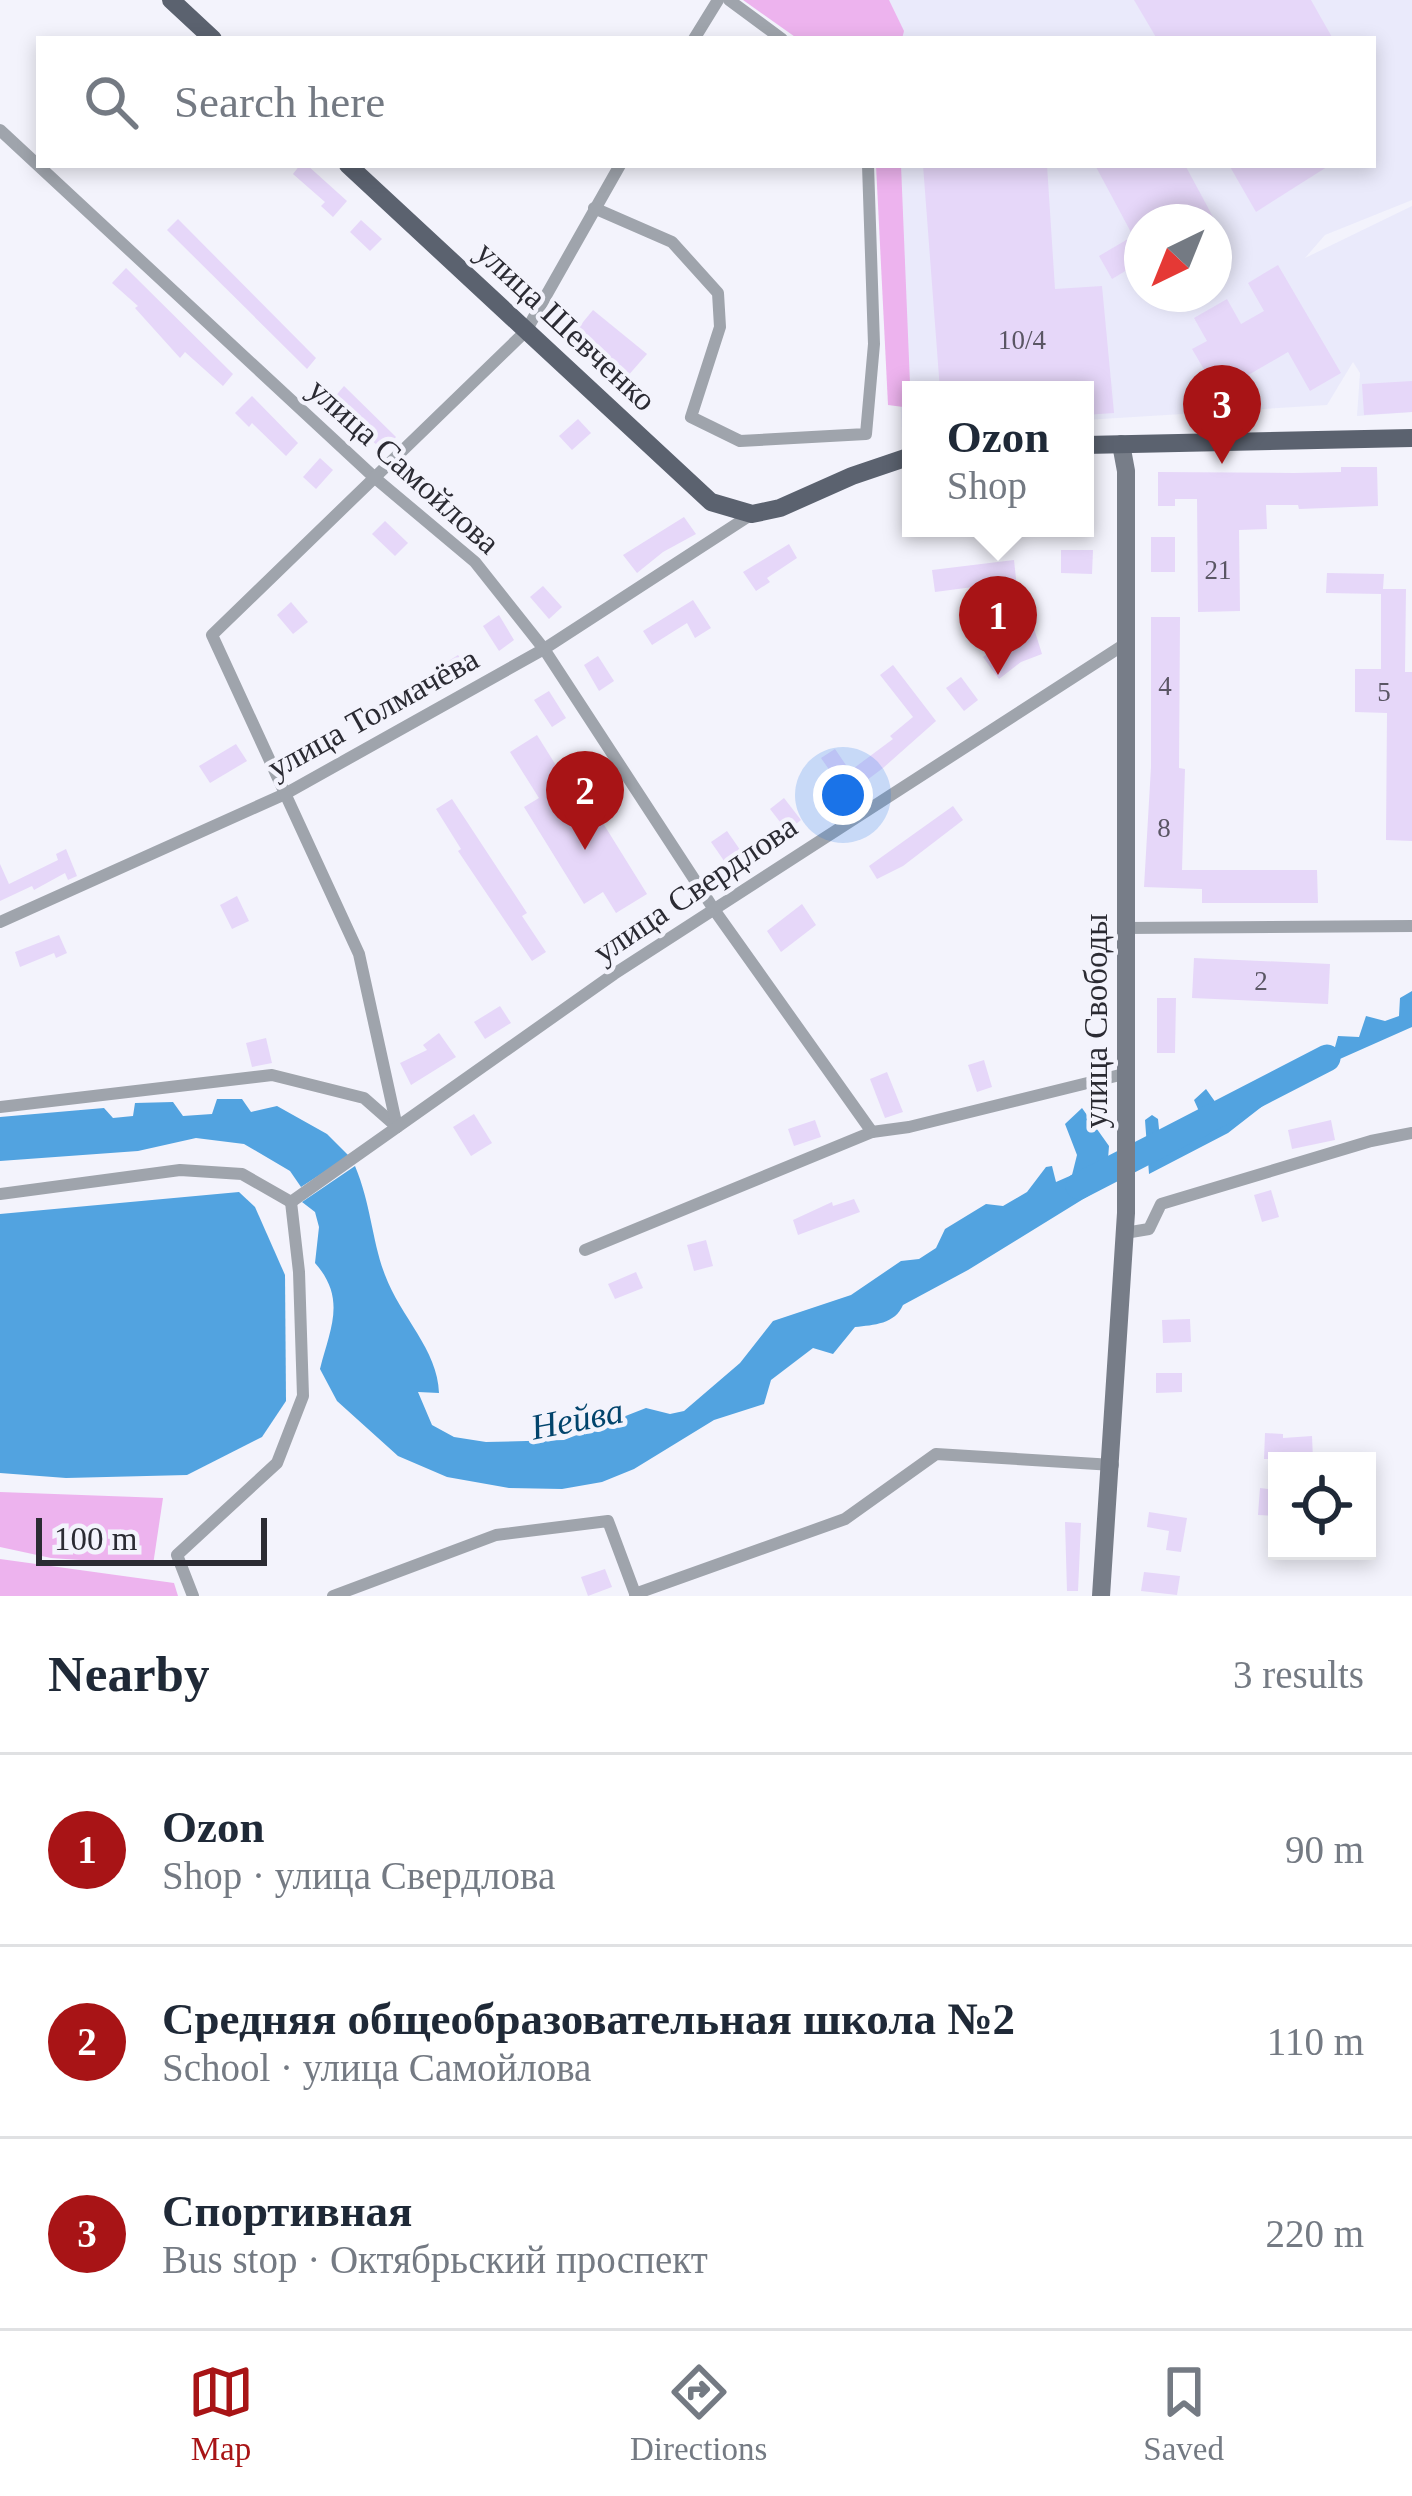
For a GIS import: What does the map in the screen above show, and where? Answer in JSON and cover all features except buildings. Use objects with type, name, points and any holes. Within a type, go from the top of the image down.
[{"type":"main road","points":[[171,0],[210,36]]},
{"type":"main road","name":"улица Шевченко","points":[[351,168],[711,502],[752,514]]},
{"type":"main road","points":[[1094,445],[1412,438]]},
{"type":"main road","name":"улица Свободы","points":[[1101,1596],[1126,1223],[1126,470],[1121,444]]},
{"type":"main road","points":[[752,514],[780,508],[902,459]]},
{"type":"street","points":[[696,36],[718,0]]},
{"type":"street","points":[[729,0],[778,36]]},
{"type":"street","name":"улица Самойлова","points":[[0,130],[36,163]]},
{"type":"street","name":"улица Самойлова","points":[[41,168],[375,478],[475,562],[544,649],[715,911],[872,1132]]},
{"type":"street","points":[[398,1127],[359,954],[212,635],[526,331],[618,168]]},
{"type":"street","points":[[594,208],[672,242],[718,293],[720,327],[691,417],[740,441],[866,434],[874,344],[868,168]]},
{"type":"street","name":"улица Толмачёва","points":[[0,922],[285,794],[544,649],[752,514]]},
{"type":"street","name":"улица Свердлова","points":[[291,1202],[614,974],[1125,644]]},
{"type":"street","points":[[1125,928],[1412,926]]},
{"type":"street","points":[[585,1250],[872,1132],[1128,1073]]},
{"type":"street","points":[[0,1107],[272,1075],[364,1098],[398,1127]]},
{"type":"street","points":[[1126,1223],[1149,1229],[1161,1204],[1412,1133]]},
{"type":"street","points":[[0,1194],[180,1169],[242,1174],[291,1202],[299,1273],[303,1396],[278,1463],[177,1555],[193,1596]]},
{"type":"street","points":[[333,1596],[496,1535],[608,1521],[636,1595],[845,1519],[936,1454],[1112,1465]]},
{"type":"shaded area","points":[[743,0],[889,0],[904,31],[903,36],[794,36]]},
{"type":"shaded area","points":[[806,0],[1412,0],[1412,200],[1325,235],[1305,258],[1412,206],[1412,412],[1357,416],[1360,373],[1353,362],[1327,405],[1094,419],[1094,381],[902,381],[902,435],[888,168],[1376,168],[1376,36],[853,36]]},
{"type":"shaded area","points":[[876,168],[901,168],[910,381],[902,381],[902,407],[888,405]]},
{"type":"shaded area","points":[[0,1492],[163,1498],[153,1565],[51,1558],[0,1547]]},
{"type":"shaded area","points":[[0,1559],[174,1583],[178,1596],[0,1596]]},
{"type":"water","points":[[1412,991],[1412,1027],[1297,1078],[1296,1062],[1314,1052],[1326,1056],[1338,1036],[1359,1037],[1366,1016],[1385,1021],[1399,1016],[1400,998]]},
{"type":"water","points":[[1273,1088],[1273,1098],[1228,1133],[1149,1174],[1145,1120],[1152,1115],[1158,1119],[1160,1139],[1202,1118],[1194,1100],[1206,1089],[1221,1110],[1245,1098],[1246,1091]]},
{"type":"water","points":[[217,1099],[242,1099],[251,1112],[277,1106],[327,1134],[349,1156],[301,1187],[290,1171],[244,1144],[196,1138],[138,1151],[0,1161],[0,1117],[104,1108],[113,1118],[133,1116],[135,1103],[173,1102],[183,1116],[212,1114]]},
{"type":"water","points":[[1082,1108],[1109,1146],[1106,1185],[903,1305],[889,1320],[855,1327],[833,1354],[813,1348],[771,1380],[764,1404],[714,1420],[634,1469],[602,1482],[562,1489],[509,1488],[447,1477],[398,1456],[337,1401],[320,1369],[333,1302],[325,1276],[315,1263],[319,1227],[315,1212],[302,1202],[355,1166],[385,1275],[437,1377],[439,1393],[418,1392],[432,1425],[454,1437],[486,1442],[564,1440],[646,1408],[670,1414],[684,1411],[740,1363],[773,1321],[851,1295],[901,1261],[919,1259],[936,1248],[945,1229],[986,1204],[1003,1206],[1027,1192],[1046,1167],[1052,1166],[1056,1182],[1072,1175],[1077,1155],[1065,1124]]},
{"type":"water","points":[[239,1192],[255,1207],[285,1275],[286,1401],[262,1437],[187,1475],[66,1478],[0,1473],[0,1214]]},
{"type":"waterway","name":"Нейва","points":[[1079,1186],[1327,1058]]},
{"type":"place","name":"Спортивная","points":[[1222,464]]},
{"type":"place","name":"Ozon","points":[[998,675]]},
{"type":"place","name":"Средняя общеобразовательная школа №2","points":[[585,850]]}]
